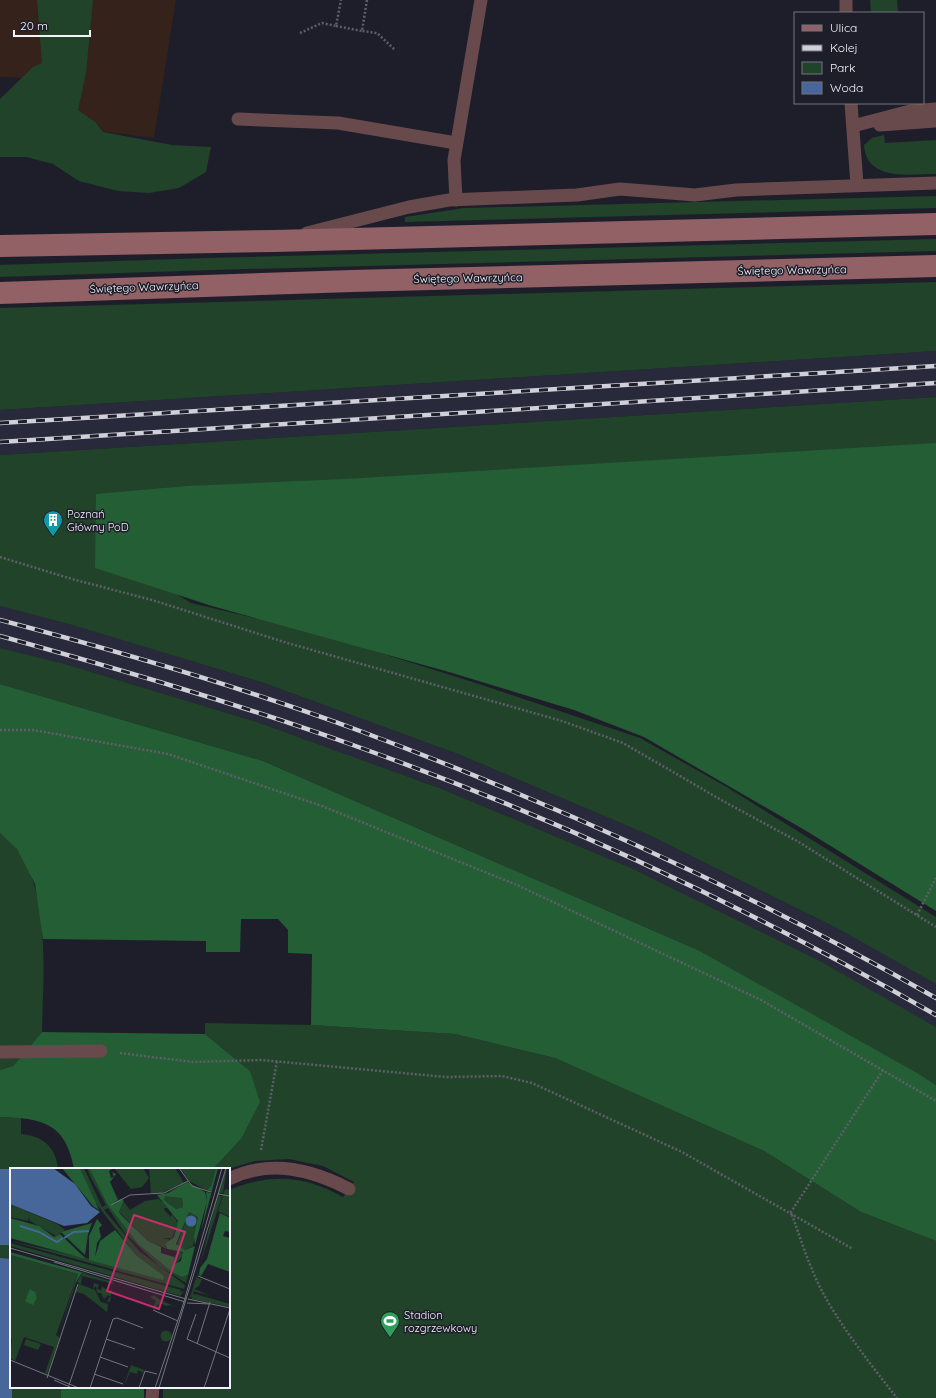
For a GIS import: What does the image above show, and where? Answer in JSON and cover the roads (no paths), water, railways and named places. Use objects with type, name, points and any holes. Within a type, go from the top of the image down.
[{"type":"main road","points":[[0,246],[274,241],[936,224]]},
{"type":"main road","name":"Świętego Wawrzyńca","points":[[0,293],[336,282],[936,266]]},
{"type":"lane","points":[[456,200],[454,160],[456,143],[481,0]]},
{"type":"lane","points":[[846,0],[846,12]]},
{"type":"lane","points":[[851,104],[857,185]]},
{"type":"lane","points":[[852,126],[910,111],[936,109]]},
{"type":"lane","points":[[238,119],[338,123],[456,143]]},
{"type":"lane","points":[[852,126],[936,122]]},
{"type":"lane","points":[[274,241],[409,207],[456,200],[577,195],[620,189],[654,190],[695,195],[736,190],[936,183]]},
{"type":"lane","points":[[0,1052],[101,1051]]},
{"type":"lane","points":[[230,1179],[258,1170],[284,1168],[309,1171],[328,1178],[349,1189]]},
{"type":"lane","points":[[152,1398],[153,1388]]},
{"type":"water","points":[[0,1169],[10,1169],[10,1245],[0,1245]]},
{"type":"water","points":[[0,1258],[10,1259],[10,1388],[12,1388],[12,1398],[0,1398]]},
{"type":"railway","points":[[0,423],[936,366]]},
{"type":"railway","points":[[0,442],[936,383]]},
{"type":"railway","points":[[0,620],[226,685],[316,715],[434,759],[580,820],[725,887],[796,922],[936,998]]},
{"type":"railway","points":[[0,636],[263,714],[426,772],[501,802],[576,833],[722,901],[795,938],[936,1015]]},
{"type":"place","name":"Poznań Główny PoD","points":[[53,537]]},
{"type":"place","name":"Stadion rozgrzewkowy","points":[[390,1338]]}]
